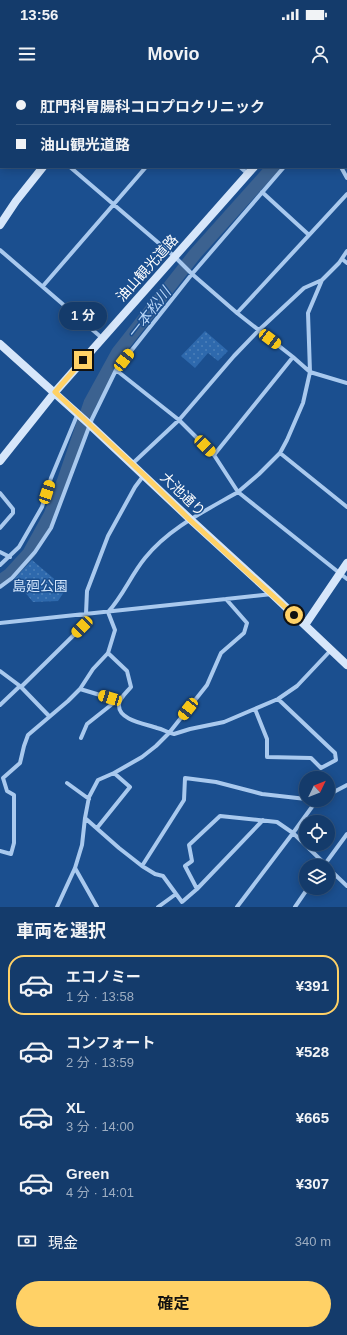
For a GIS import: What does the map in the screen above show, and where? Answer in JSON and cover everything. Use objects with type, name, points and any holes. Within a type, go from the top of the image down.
[{"type":"street","points":[[0,225],[16,201],[42,168]]},
{"type":"street","points":[[71,168],[175,257],[237,313],[310,372],[347,383]]},
{"type":"street","points":[[43,286],[145,168]]},
{"type":"street","points":[[0,587],[17,573],[35,552],[51,528],[95,412],[116,370],[191,273],[283,168]]},
{"type":"street","points":[[342,168],[347,178]]},
{"type":"street","name":"油山観光道路","points":[[0,461],[55,392],[251,170]]},
{"type":"street","points":[[262,192],[309,235]]},
{"type":"street","points":[[237,313],[347,194]]},
{"type":"street","points":[[0,250],[103,339]]},
{"type":"street","points":[[108,612],[117,602],[145,558],[173,531],[238,492],[280,453],[303,403],[310,372],[308,313],[322,280],[342,259],[347,250]]},
{"type":"street","points":[[342,259],[347,263]]},
{"type":"street","points":[[132,464],[179,420],[234,356],[259,330],[304,288],[322,280]]},
{"type":"street","name":"大池通り","points":[[0,344],[55,392],[190,520],[272,594],[347,665]]},
{"type":"street","points":[[214,454],[293,357]]},
{"type":"street","points":[[116,370],[179,420],[214,454],[238,492],[347,579]]},
{"type":"street","points":[[0,565],[19,547],[42,507],[76,412]]},
{"type":"street","points":[[280,453],[347,507]]},
{"type":"street","points":[[0,705],[82,627],[86,614],[87,592],[108,536],[135,487],[144,475]]},
{"type":"street","points":[[0,493],[13,509],[13,513],[0,528]]},
{"type":"street","points":[[0,552],[10,557]]},
{"type":"street","points":[[305,625],[347,563]]},
{"type":"street","points":[[0,623],[272,594]]},
{"type":"street","points":[[57,907],[75,868],[82,845],[89,799],[98,780],[114,773],[142,757],[169,733],[207,685],[221,653],[244,633],[247,623],[226,599]]},
{"type":"street","points":[[0,852],[11,854],[14,843],[14,795],[7,791],[2,780],[20,763],[28,735],[80,689],[93,669],[108,653],[115,630],[108,612]]},
{"type":"street","points":[[108,653],[127,670],[131,687],[121,698],[119,710],[124,715],[143,724],[174,734],[224,722],[278,700],[297,686],[331,650]]},
{"type":"street","points":[[0,678],[2,672],[21,686],[49,716]]},
{"type":"street","points":[[80,689],[110,698],[111,705],[87,724],[81,738]]},
{"type":"street","points":[[255,709],[267,739],[267,757],[311,758],[321,768],[336,760],[335,753],[278,700]]},
{"type":"street","points":[[97,828],[130,787],[114,773]]},
{"type":"street","points":[[142,866],[184,800],[185,778],[216,782],[262,794],[299,798]]},
{"type":"street","points":[[67,783],[89,799]]},
{"type":"street","points":[[335,791],[347,785]]},
{"type":"street","points":[[237,907],[312,807]]},
{"type":"street","points":[[197,889],[185,866],[192,861],[189,845],[220,816],[277,822],[293,833],[319,859]]},
{"type":"street","points":[[85,818],[142,866],[154,874],[163,876],[182,902],[197,889],[263,820]]},
{"type":"street","points":[[331,859],[347,834]]},
{"type":"street","points":[[75,868],[97,907]]},
{"type":"street","points":[[335,875],[347,886]]},
{"type":"street","points":[[158,907],[176,894]]},
{"type":"street","points":[[295,907],[303,895]]},
{"type":"green space","points":[[205,331],[228,351],[218,361],[208,353],[195,368],[181,356]]},
{"type":"green space","name":"島廻公園","points":[[32,560],[66,589],[58,601],[33,602],[14,579]]},
{"type":"waterway","name":"一本松川","points":[[0,581],[9,575],[29,553],[50,515],[90,403],[118,352],[195,254],[272,168]]},
{"type":"route","points":[[83,360],[55,392],[190,520],[294,615]]}]
